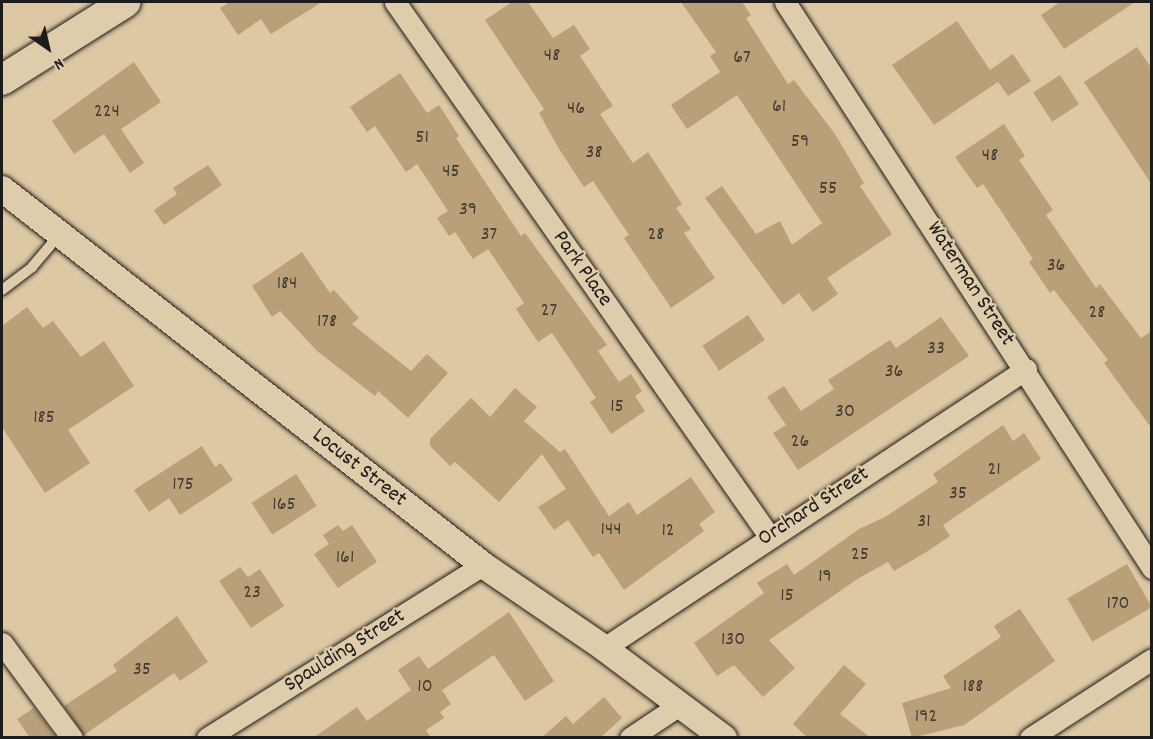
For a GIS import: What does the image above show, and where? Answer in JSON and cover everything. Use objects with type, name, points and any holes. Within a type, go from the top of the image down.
[{"type":"main road","points":[[2,80],[126,2]]},
{"type":"street","name":"Park Place","points":[[395,2],[769,536]]},
{"type":"street","name":"Waterman Street","points":[[785,2],[1026,369],[1152,568]]},
{"type":"street","name":"Locust Street","points":[[2,189],[483,565],[604,648],[724,738]]},
{"type":"street","name":"Orchard Street","points":[[604,648],[769,536],[1026,369]]},
{"type":"street","name":"Spaulding Street","points":[[207,738],[483,565]]},
{"type":"street","points":[[2,643],[72,738]]},
{"type":"street","points":[[1030,738],[1152,659]]},
{"type":"street","points":[[630,738],[681,704]]},
{"type":"lane","points":[[2,290],[32,267],[60,235]]},
{"type":"building","points":[[230,2],[322,2],[271,34],[261,19],[238,35],[220,8]]},
{"type":"building","points":[[512,2],[528,2],[553,38],[574,25],[590,49],[580,56],[613,106],[600,114],[633,163],[648,152],[682,204],[676,208],[691,229],[684,233],[715,278],[671,308],[624,238],[629,235],[593,181],[584,187],[559,149],[539,113],[544,109],[485,20]]},
{"type":"building","points":[[681,2],[742,2],[751,15],[746,18],[788,84],[794,80],[835,134],[864,183],[860,186],[892,234],[827,278],[838,294],[813,312],[799,293],[783,305],[705,198],[722,186],[756,234],[780,221],[792,245],[822,223],[737,95],[687,129],[671,105],[720,72],[710,56],[716,52]]},
{"type":"building","points":[[1060,2],[1135,2],[1064,49],[1041,15]]},
{"type":"building","points":[[957,21],[990,70],[1013,54],[1031,81],[1008,96],[998,82],[934,125],[892,65]]},
{"type":"building","points":[[1137,47],[1152,69],[1152,185],[1084,82]]},
{"type":"building","points":[[134,62],[161,102],[121,129],[144,163],[130,173],[104,134],[74,154],[52,121]]},
{"type":"building","points":[[400,73],[427,113],[439,105],[459,136],[456,138],[521,236],[525,233],[607,345],[598,351],[619,382],[631,374],[642,391],[635,396],[645,411],[611,434],[590,402],[596,398],[552,333],[538,342],[516,309],[524,303],[488,249],[473,259],[455,232],[449,236],[437,218],[448,211],[417,164],[406,172],[375,126],[367,132],[350,107]]},
{"type":"building","points":[[1060,75],[1079,104],[1052,122],[1033,92]]},
{"type":"building","points":[[1004,124],[1025,156],[1019,160],[1053,210],[1046,215],[1096,288],[1100,284],[1141,338],[1152,331],[1152,429],[1104,363],[1108,360],[1054,290],[1050,293],[1029,262],[1033,259],[983,184],[977,188],[955,157]]},
{"type":"building","points":[[208,165],[222,185],[164,225],[154,210],[177,194],[173,188]]},
{"type":"building","points":[[302,252],[330,293],[334,290],[359,318],[352,324],[411,371],[427,354],[448,373],[408,418],[378,391],[375,396],[317,351],[280,311],[272,317],[252,286]]},
{"type":"building","points":[[27,307],[43,328],[53,321],[81,357],[104,341],[134,386],[68,430],[90,463],[45,493],[2,427],[2,326]]},
{"type":"building","points":[[748,315],[765,340],[719,371],[702,346]]},
{"type":"building","points":[[941,317],[969,356],[798,470],[773,433],[786,425],[767,397],[784,386],[801,411],[834,389],[828,380],[890,340],[896,348]]},
{"type":"building","points":[[515,388],[537,407],[524,421],[560,452],[565,449],[609,516],[629,502],[637,515],[691,477],[715,512],[699,524],[704,531],[624,590],[599,553],[593,557],[568,520],[554,530],[538,507],[566,489],[542,454],[499,502],[455,462],[450,466],[430,446],[430,439],[471,398],[490,417]]},
{"type":"building","points":[[1003,425],[1013,441],[1024,433],[1041,459],[943,525],[950,536],[928,551],[894,571],[888,562],[859,578],[769,640],[795,668],[763,697],[734,665],[717,676],[694,643],[764,593],[757,583],[787,564],[794,575],[859,529],[885,517],[938,482],[933,474]]},
{"type":"building","points":[[202,446],[215,467],[221,463],[233,480],[180,515],[169,498],[149,512],[134,490]]},
{"type":"building","points":[[296,474],[317,506],[272,535],[252,503]]},
{"type":"building","points":[[338,525],[343,531],[352,525],[377,562],[338,588],[314,554],[329,544],[323,535]]},
{"type":"building","points":[[1127,564],[1152,607],[1092,642],[1067,598]]},
{"type":"building","points":[[240,567],[248,577],[260,569],[284,606],[251,628],[219,581]]},
{"type":"building","points":[[1020,609],[1055,661],[964,725],[912,738],[902,703],[951,688],[943,676],[1001,637],[994,626]]},
{"type":"building","points":[[509,612],[554,681],[525,701],[494,655],[442,690],[451,704],[440,712],[444,718],[426,730],[431,738],[313,738],[357,707],[367,721],[411,690],[398,670],[419,656],[428,669]]},
{"type":"building","points":[[177,616],[208,662],[180,681],[174,673],[84,735],[64,706],[117,671],[113,665]]},
{"type":"building","points":[[844,665],[866,684],[840,714],[871,738],[808,738],[793,724]]},
{"type":"building","points":[[604,697],[622,718],[600,738],[541,738],[566,716],[573,724]]},
{"type":"building","points":[[34,708],[56,738],[30,738],[17,719]]}]
